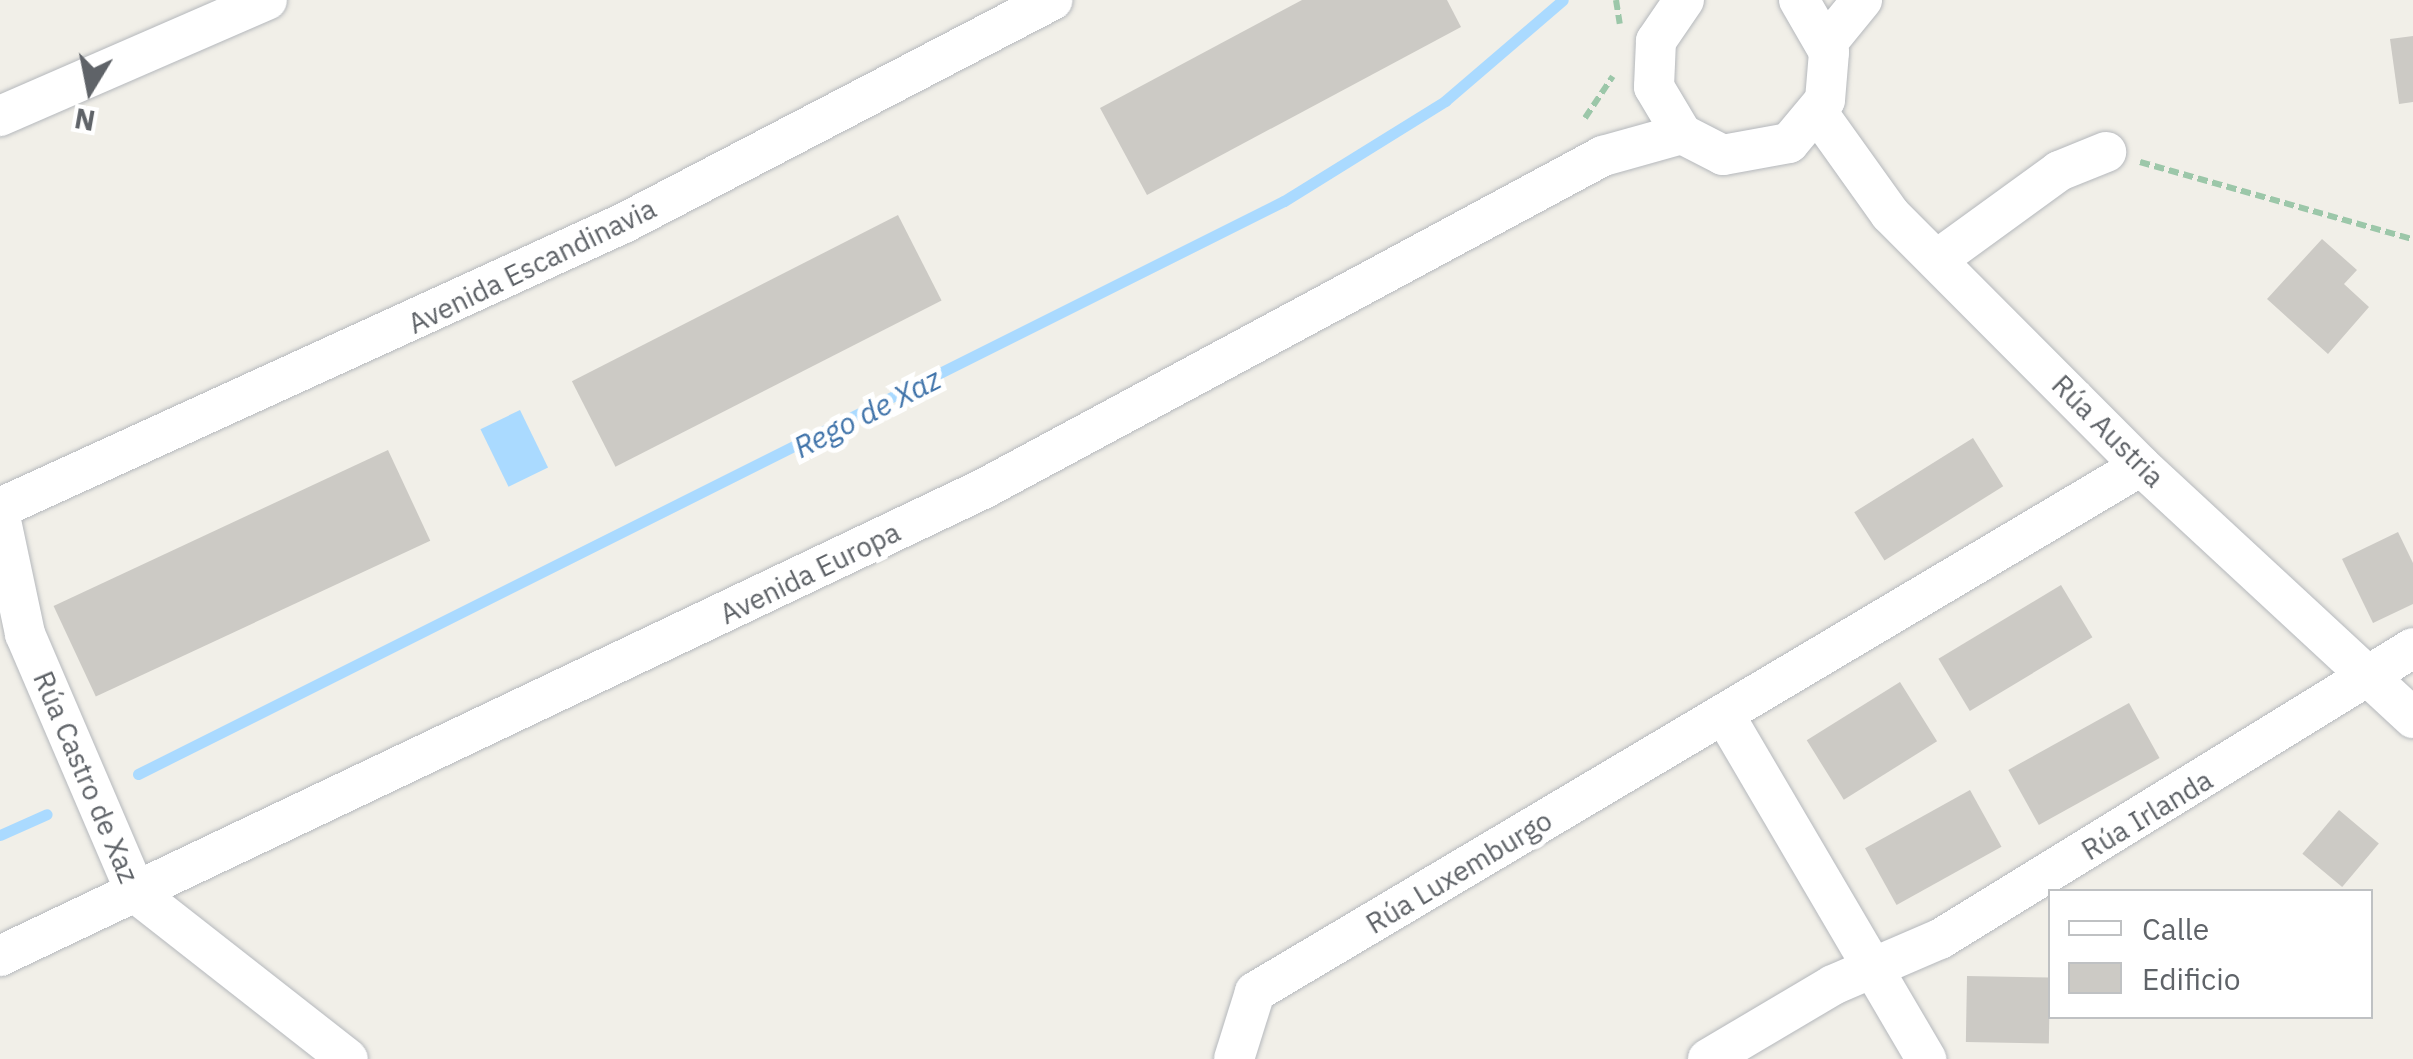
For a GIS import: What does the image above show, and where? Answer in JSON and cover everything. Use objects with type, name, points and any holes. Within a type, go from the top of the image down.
[{"type":"street","points":[[0,116],[268,0]]},
{"type":"street","name":"Avenida Escandinavia","points":[[0,508],[608,231],[1053,0]]},
{"type":"street","points":[[1667,9],[1652,64],[1660,99],[1682,134],[1723,155],[1788,143],[1818,112],[1830,78],[1826,44],[1802,0]]},
{"type":"street","points":[[1826,44],[1862,0]]},
{"type":"street","name":"Avenida Europa","points":[[1604,156],[1660,99]]},
{"type":"street","name":"Rúa Austria","points":[[1818,112],[1856,178],[2141,466],[2413,718]]},
{"type":"street","name":"Avenida Europa","points":[[0,956],[1002,479],[1604,156],[1682,134]]},
{"type":"street","name":"Rúa Austria","points":[[1788,143],[1856,178]]},
{"type":"street","points":[[1938,259],[2059,172],[2106,152]]},
{"type":"street","name":"Rúa Luxemburgo","points":[[1234,1059],[1255,992],[2141,466]]},
{"type":"street","name":"Rúa Castro de Xaz","points":[[0,516],[24,634],[136,893],[348,1059]]},
{"type":"street","name":"Rúa Irlanda","points":[[1708,1059],[1875,970],[2413,648]]},
{"type":"street","points":[[1725,716],[1926,1059]]},
{"type":"path","points":[[1616,0],[1620,34]]},
{"type":"path","points":[[1575,126],[1602,100],[1616,64]]},
{"type":"path","points":[[2106,152],[2413,239]]},
{"type":"water","points":[[520,410],[548,468],[509,487],[480,429]]},
{"type":"building","points":[[1302,0],[1447,0],[1461,27],[1147,195],[1100,108]]},
{"type":"building","points":[[2413,36],[2413,102],[2399,104],[2390,39]]},
{"type":"building","points":[[898,215],[942,301],[615,467],[572,381]]},
{"type":"building","points":[[2322,239],[2357,270],[2344,284],[2369,307],[2328,354],[2267,299]]},
{"type":"building","points":[[1973,438],[2003,486],[1884,561],[1854,512]]},
{"type":"building","points":[[388,450],[430,541],[96,697],[54,606]]},
{"type":"building","points":[[2398,532],[2413,563],[2413,604],[2373,623],[2342,559]]},
{"type":"building","points":[[2061,585],[2092,637],[1970,711],[1938,659]]},
{"type":"building","points":[[1900,682],[1937,741],[1844,800],[1807,740]]},
{"type":"building","points":[[2129,703],[2160,758],[2039,825],[2008,770]]},
{"type":"building","points":[[1970,790],[2002,847],[1897,905],[1865,848]]},
{"type":"building","points":[[2339,810],[2379,843],[2342,887],[2302,854]]},
{"type":"building","points":[[1967,976],[2048,977],[2049,1043],[1966,1042]]},
{"type":"waterway","name":"Rego de Xaz","points":[[138,774],[1284,201],[1445,101],[1563,0]]},
{"type":"waterway","name":"Rego de Xaz","points":[[0,835],[47,814]]}]
